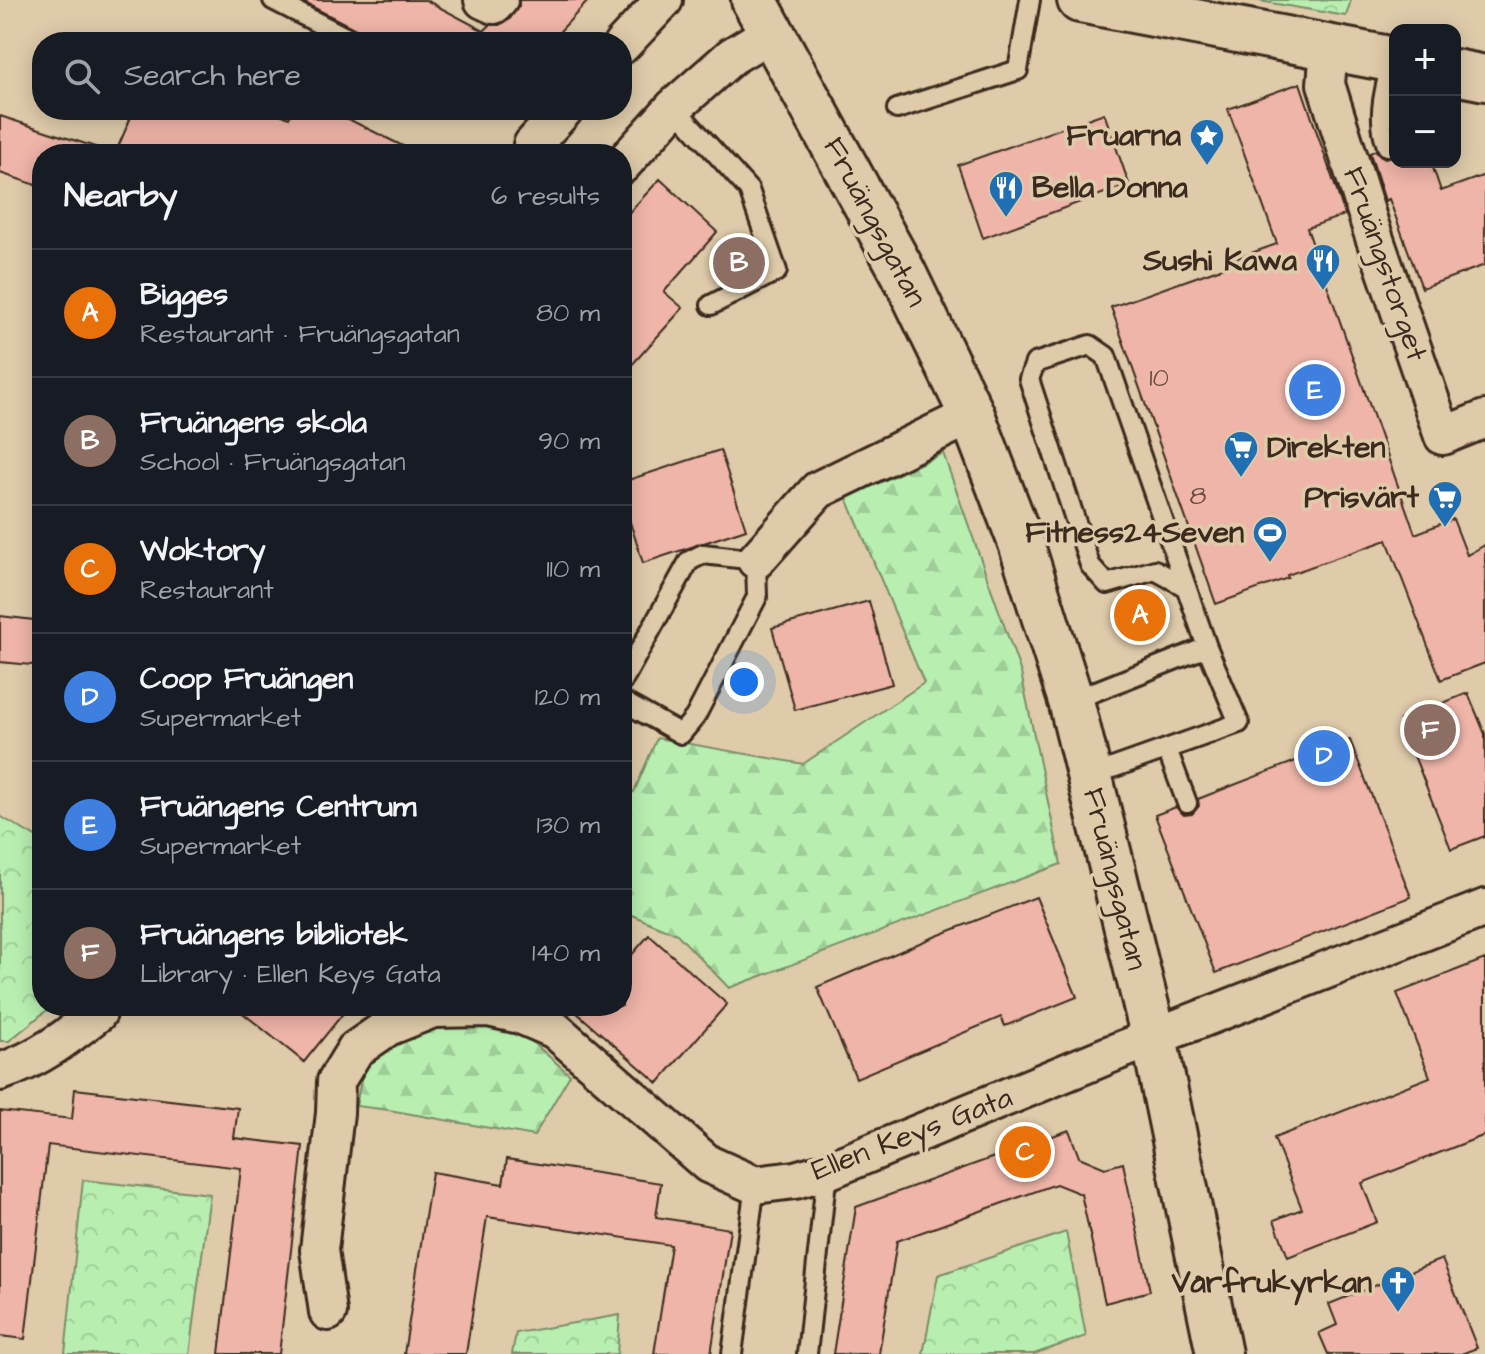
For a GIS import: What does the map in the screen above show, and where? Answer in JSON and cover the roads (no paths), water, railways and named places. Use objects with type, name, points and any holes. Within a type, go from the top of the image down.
[{"type":"street","points":[[483,0],[494,5],[499,0]]},
{"type":"street","points":[[632,34],[664,0]]},
{"type":"street","points":[[1080,0],[1389,59]]},
{"type":"street","name":"Fruängsgatan","points":[[632,154],[674,107],[732,56],[765,10],[903,272],[972,415],[1021,543],[1071,701],[1154,1038],[1219,1354]]},
{"type":"street","name":"Fruängstorget","points":[[1329,48],[1326,84],[1371,228],[1443,436],[1485,419]]},
{"type":"street","points":[[1461,73],[1485,78]]},
{"type":"street","points":[[533,144],[555,120]]},
{"type":"street","points":[[756,560],[818,490],[972,415]]},
{"type":"street","name":"Ellen Keys Gata","points":[[755,1185],[795,1180],[827,1171],[1485,908]]},
{"type":"street","points":[[0,1072],[23,1064],[56,1046],[94,1016]]},
{"type":"street","points":[[328,1312],[319,1250],[336,1081],[355,1050],[388,1027],[416,1016]]},
{"type":"street","points":[[522,1016],[555,1030],[708,1164],[755,1185]]},
{"type":"lane","points":[[273,0],[335,32]]},
{"type":"lane","points":[[897,109],[1018,70],[1030,0]]},
{"type":"lane","points":[[1387,146],[1382,135],[1380,111],[1389,78]]},
{"type":"lane","points":[[674,107],[749,190],[777,271],[711,305]]},
{"type":"lane","points":[[1090,776],[1239,723],[1207,647],[1106,356],[1090,345],[1035,363],[1029,379],[1090,565],[1107,584],[1155,570],[1186,587]]},
{"type":"lane","points":[[632,664],[689,561],[703,554],[756,560],[757,597],[695,717],[681,734],[632,707]]},
{"type":"lane","points":[[1071,701],[1207,647]]},
{"type":"lane","points":[[1167,749],[1187,803]]},
{"type":"lane","points":[[807,1354],[827,1171]]},
{"type":"lane","points":[[732,1354],[755,1185]]},
{"type":"place","name":"Fruarna","points":[[1207,167]]},
{"type":"place","name":"Bella Donna","points":[[1006,219]]},
{"type":"place","name":"Fruängens skola","points":[[739,263]]},
{"type":"place","name":"Sushi Kawa","points":[[1323,292]]},
{"type":"place","name":"Fruängens Centrum","points":[[1315,390]]},
{"type":"place","name":"Direkten","points":[[1241,479]]},
{"type":"place","name":"Prisvärt","points":[[1445,529]]},
{"type":"place","name":"Fitness24Seven","points":[[1270,564]]},
{"type":"place","name":"Bigges","points":[[1140,615]]},
{"type":"place","name":"Fruängens bibliotek","points":[[1430,730]]},
{"type":"place","name":"Coop Fruängen","points":[[1324,756]]},
{"type":"place","name":"Woktory","points":[[1025,1152]]},
{"type":"place","name":"Vårfrukyrkan","points":[[1398,1314]]}]
